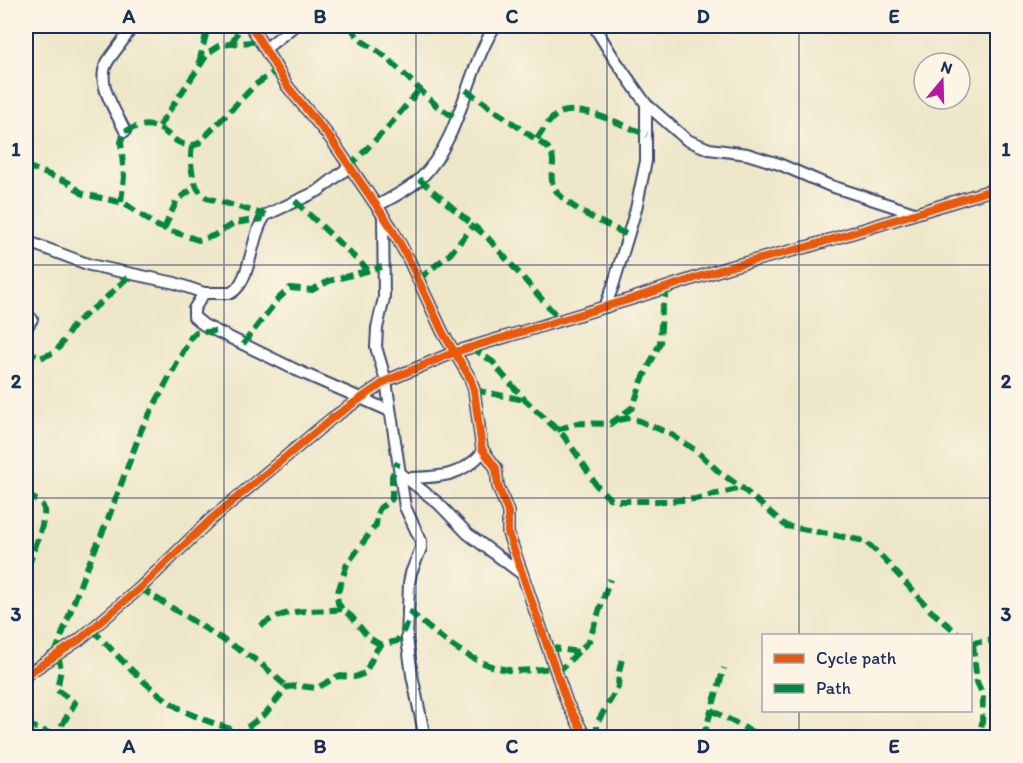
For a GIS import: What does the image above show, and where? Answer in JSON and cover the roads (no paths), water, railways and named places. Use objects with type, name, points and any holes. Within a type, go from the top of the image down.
[{"type":"street","points":[[125,131],[104,87],[102,76],[109,59],[132,26]]},
{"type":"street","points":[[250,26],[288,87],[317,120],[380,211],[409,260],[443,333],[474,390],[483,452],[492,460],[496,468],[498,486],[508,512],[508,533],[567,703],[586,738]]},
{"type":"street","points":[[265,49],[294,26]]},
{"type":"street","points":[[380,211],[420,179],[436,158],[451,131],[478,56],[495,26]]},
{"type":"street","points":[[594,26],[646,104],[679,135],[697,145],[747,154],[779,164],[828,185],[914,213]]},
{"type":"street","points":[[605,307],[633,218],[644,172],[646,104]]},
{"type":"street","points":[[26,241],[74,260],[175,283],[204,293],[225,294],[236,290],[240,285],[255,239],[266,215],[318,191],[349,167]]},
{"type":"street","points":[[26,675],[79,640],[140,588],[210,520],[331,419],[386,381],[455,352],[729,267],[810,246],[998,188]]},
{"type":"street","points":[[380,211],[384,298],[377,328],[376,347],[386,381],[390,411],[405,475],[405,507],[421,541],[421,548],[409,583],[407,639],[410,666],[425,738]]},
{"type":"street","points":[[204,293],[193,313],[194,317],[204,325],[390,411]]},
{"type":"street","points":[[405,475],[437,477],[454,474],[466,469],[483,452]]},
{"type":"street","points":[[405,475],[438,503],[468,534],[522,574]]}]
